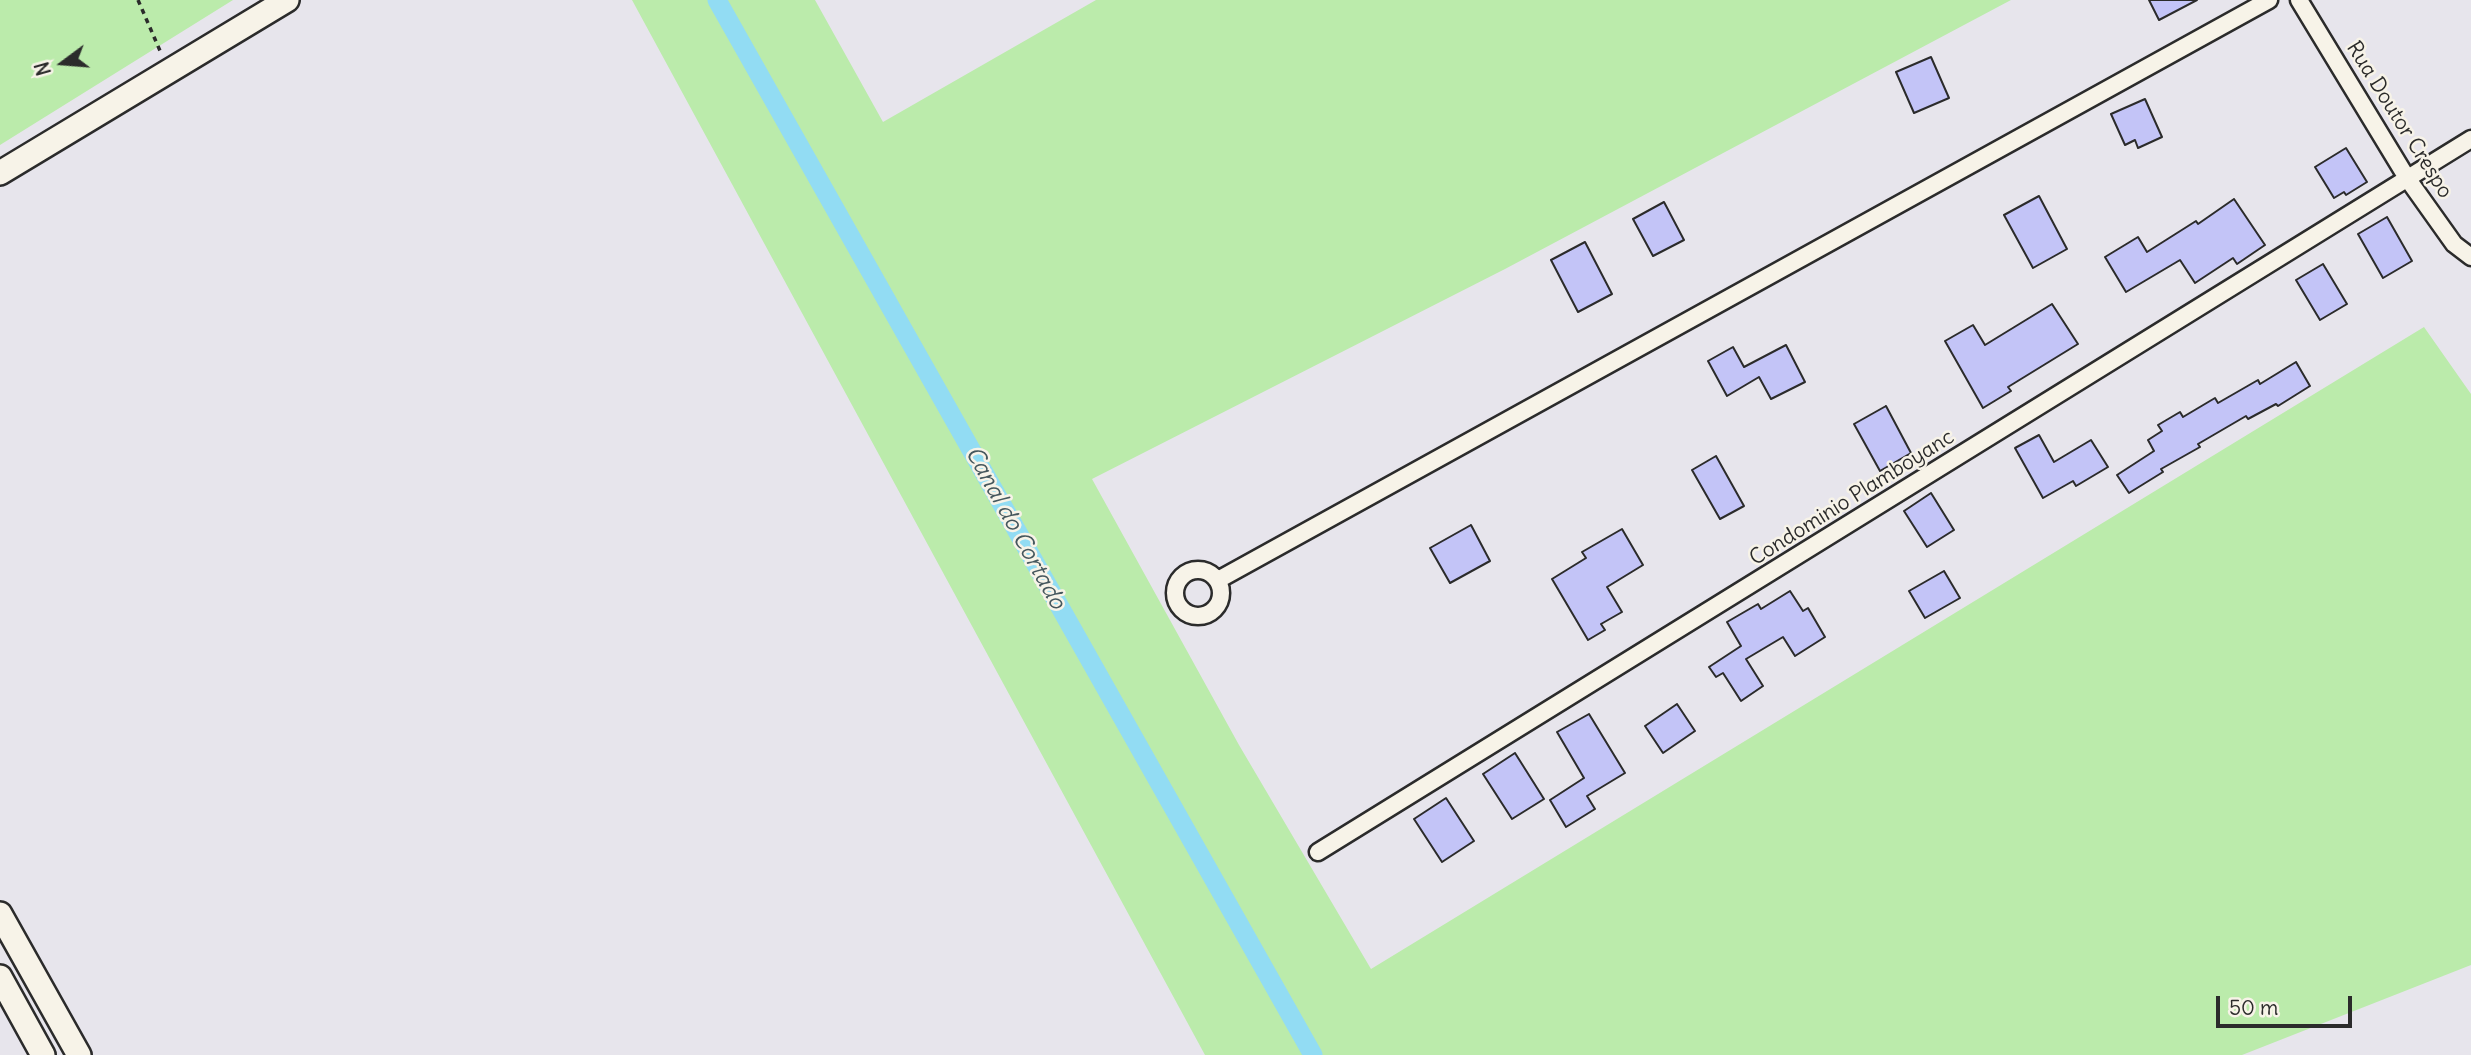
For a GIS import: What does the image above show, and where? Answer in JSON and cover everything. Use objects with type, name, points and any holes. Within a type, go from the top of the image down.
[{"type":"street","points":[[0,173],[287,0]]},
{"type":"street","points":[[1218,580],[2269,0]]},
{"type":"street","name":"Rua Doutor Crespo","points":[[2299,0],[2407,178],[2454,244],[2471,257]]},
{"type":"street","name":"Condominio Plamboyanc","points":[[1318,852],[2471,139]]},
{"type":"street","points":[[0,914],[79,1055]]},
{"type":"street","points":[[0,977],[43,1055]]},
{"type":"path","points":[[138,0],[170,72]]},
{"type":"green space","points":[[0,0],[233,0],[0,145]]},
{"type":"green space","points":[[632,0],[815,0],[883,122],[1096,0],[2011,0],[1505,269],[1092,479],[1239,745],[1371,969],[2424,327],[2471,394],[2471,965],[2242,1055],[1205,1055]]},
{"type":"building","points":[[2149,0],[2197,0],[2159,20]]},
{"type":"building","points":[[1931,57],[1949,98],[1914,113],[1896,72]]},
{"type":"building","points":[[2145,99],[2162,137],[2138,148],[2135,140],[2125,145],[2111,114]]},
{"type":"building","points":[[2346,148],[2367,182],[2346,195],[2344,192],[2334,198],[2315,167]]},
{"type":"building","points":[[2039,196],[2067,249],[2033,268],[2004,215]]},
{"type":"building","points":[[2234,199],[2265,245],[2237,264],[2233,258],[2195,283],[2180,260],[2126,292],[2105,257],[2138,237],[2147,252],[2196,221],[2198,224]]},
{"type":"building","points":[[1664,202],[1684,240],[1653,256],[1633,219]]},
{"type":"building","points":[[2387,217],[2412,261],[2383,278],[2358,234]]},
{"type":"building","points":[[1585,242],[1612,294],[1578,312],[1551,260]]},
{"type":"building","points":[[2323,264],[2347,304],[2320,320],[2296,280]]},
{"type":"building","points":[[2052,304],[2078,344],[2008,387],[2011,391],[1983,408],[1945,341],[1973,325],[1985,345]]},
{"type":"building","points":[[1786,345],[1805,382],[1771,399],[1759,377],[1727,396],[1708,361],[1733,347],[1744,367]]},
{"type":"building","points":[[2296,362],[2310,386],[2278,406],[2276,404],[2248,419],[2246,416],[2198,444],[2200,447],[2161,469],[2163,472],[2129,493],[2117,475],[2154,451],[2148,440],[2162,431],[2158,425],[2180,412],[2183,417],[2215,398],[2218,403],[2258,380],[2260,384]]},
{"type":"building","points":[[1886,406],[1911,453],[1880,471],[1854,424]]},
{"type":"building","points":[[2039,435],[2054,462],[2091,440],[2108,467],[2076,486],[2073,481],[2043,498],[2015,448]]},
{"type":"building","points":[[1716,456],[1744,506],[1720,519],[1692,470]]},
{"type":"building","points":[[1931,493],[1954,530],[1927,547],[1904,511]]},
{"type":"building","points":[[1471,525],[1490,561],[1450,583],[1430,548]]},
{"type":"building","points":[[1622,529],[1643,565],[1607,587],[1622,612],[1601,624],[1605,630],[1588,640],[1552,579],[1586,558],[1582,552]]},
{"type":"building","points":[[1944,571],[1960,598],[1925,618],[1909,591]]},
{"type":"building","points":[[1790,591],[1803,611],[1808,608],[1825,637],[1795,656],[1783,637],[1746,659],[1763,686],[1741,701],[1723,673],[1716,677],[1709,667],[1741,646],[1727,622],[1758,604],[1761,609]]},
{"type":"building","points":[[1677,704],[1695,731],[1663,753],[1645,726]]},
{"type":"building","points":[[1589,714],[1625,773],[1587,796],[1595,809],[1566,827],[1550,800],[1584,778],[1557,732]]},
{"type":"building","points":[[1515,753],[1544,799],[1512,819],[1483,774]]},
{"type":"building","points":[[1446,798],[1474,841],[1442,862],[1414,819]]},
{"type":"waterway","name":"Canal do Cortado","points":[[717,0],[1313,1055]]}]
